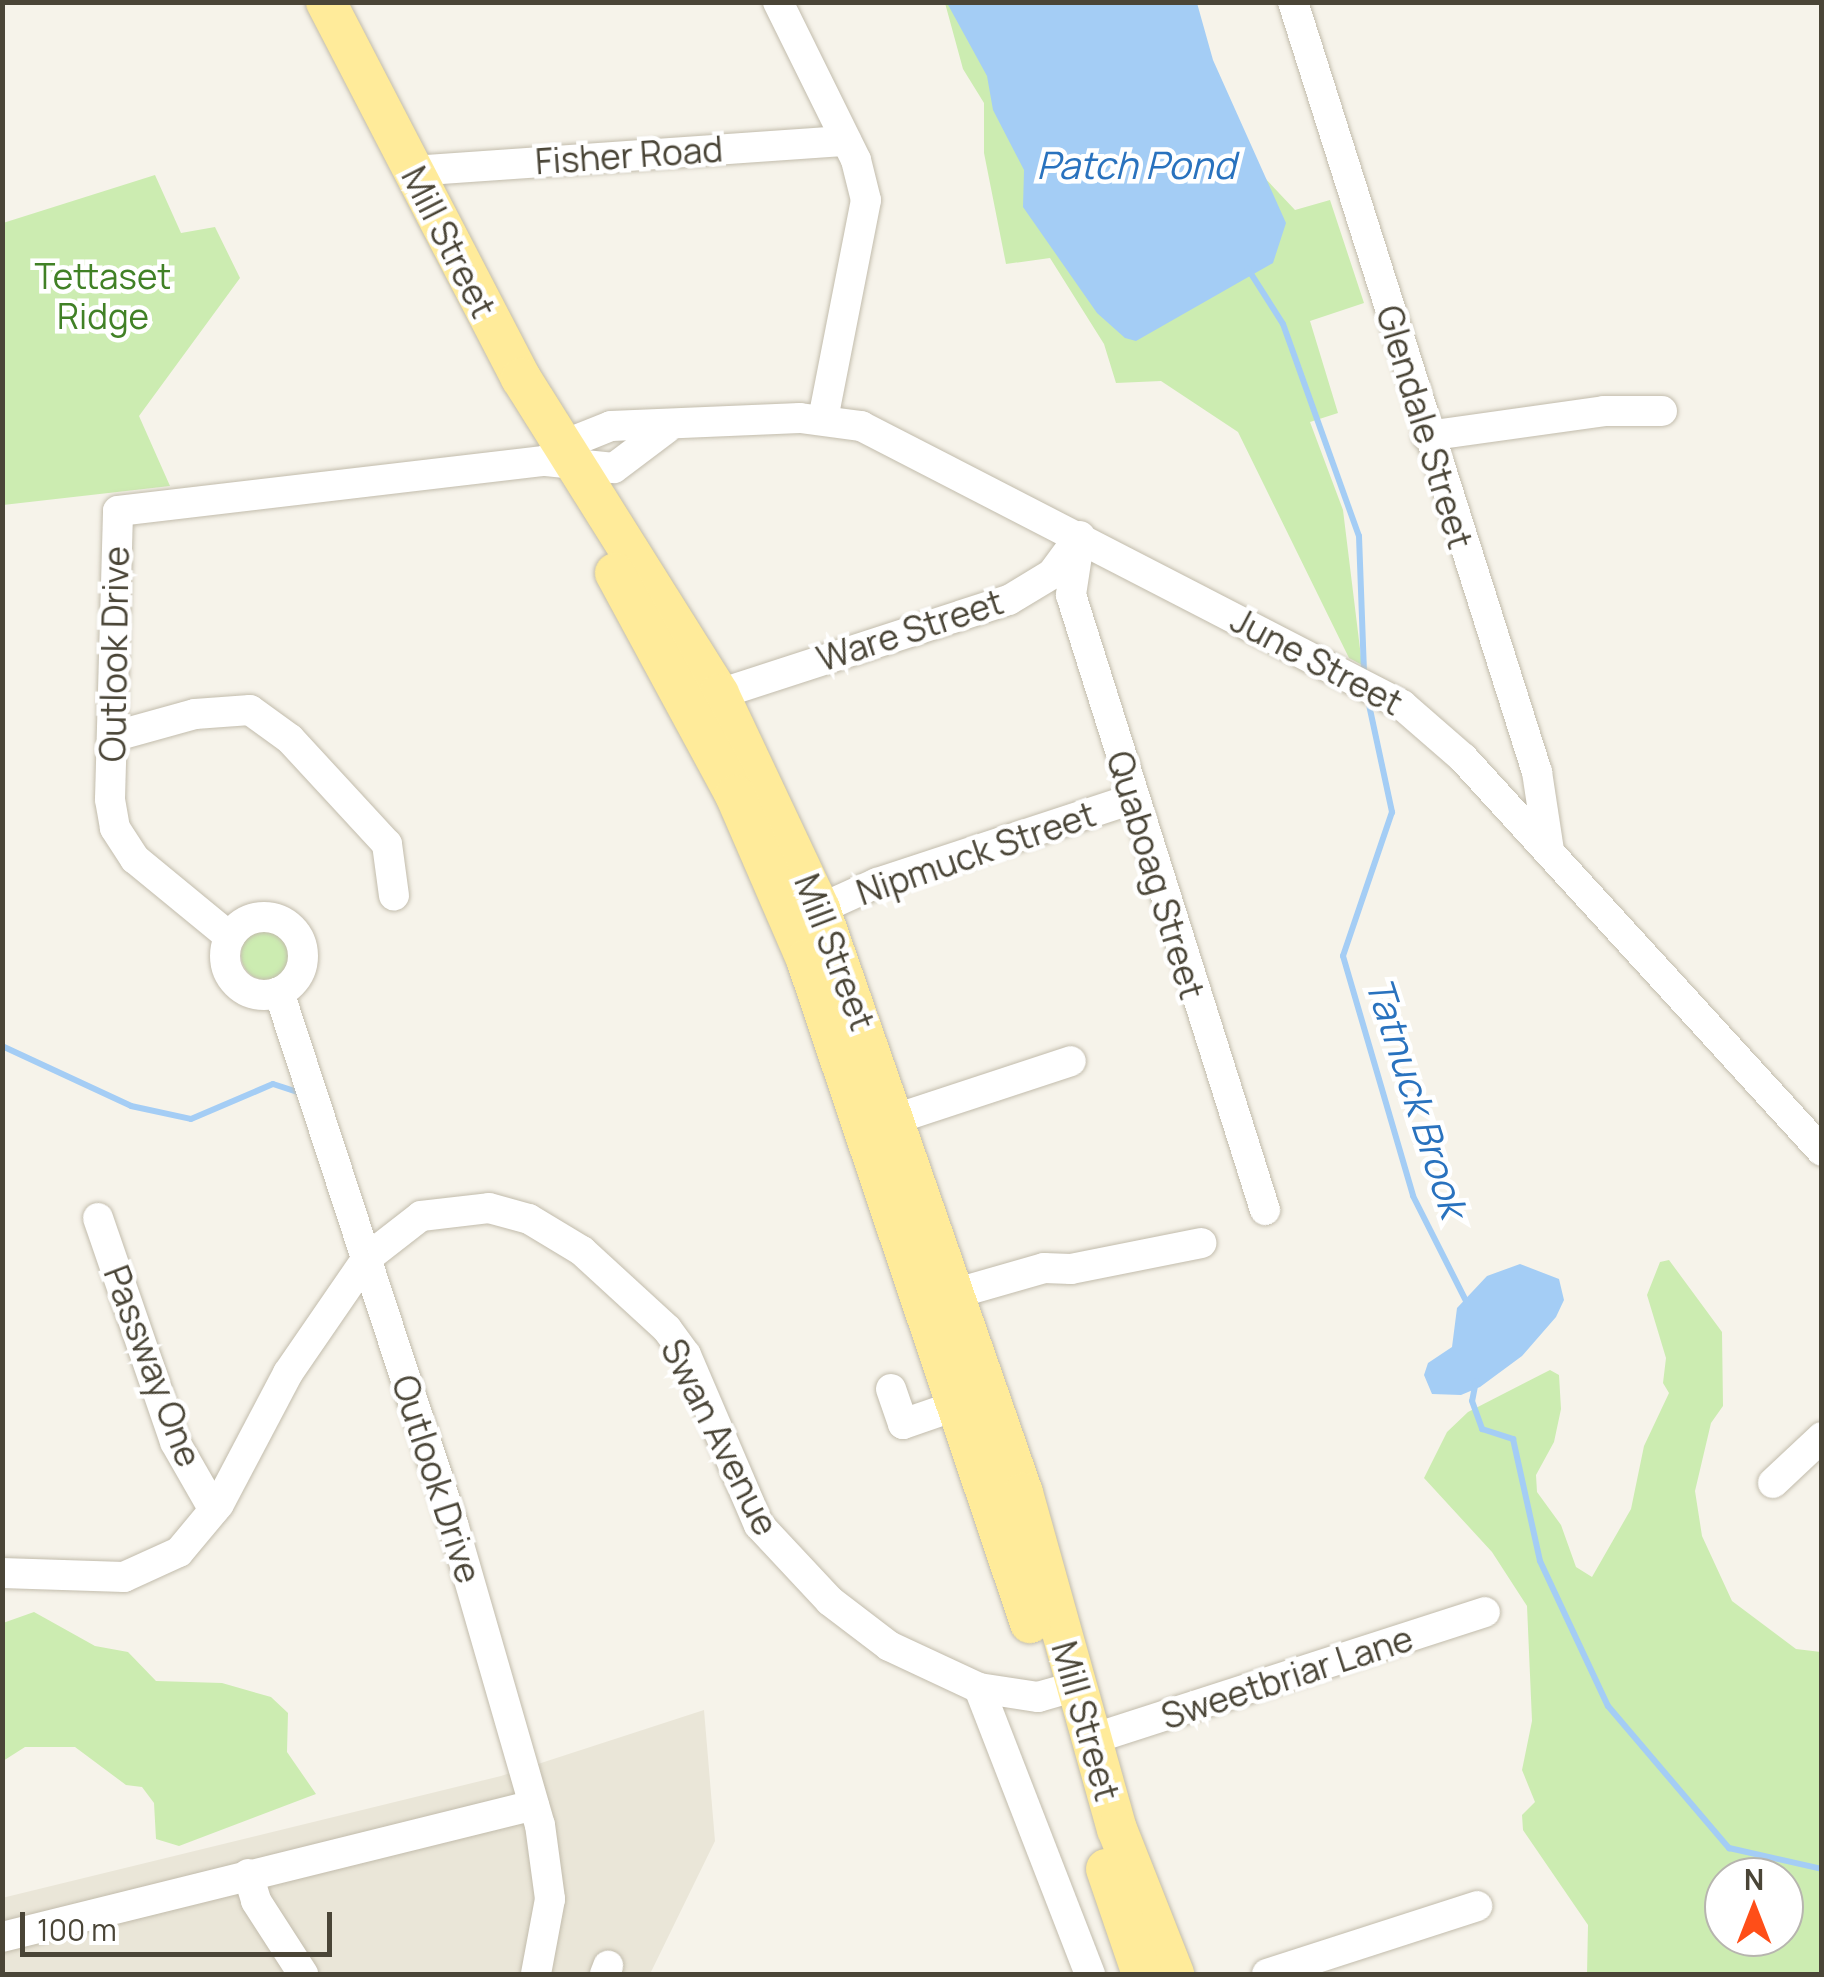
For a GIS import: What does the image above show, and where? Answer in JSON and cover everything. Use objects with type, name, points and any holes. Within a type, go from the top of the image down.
[{"type":"main road","name":"Mill Street","points":[[306,2],[446,282],[719,694],[820,908],[895,1119],[950,1295],[1023,1493],[1062,1690],[1142,1974]]},
{"type":"main road","name":"Mill Street","points":[[326,2],[773,879],[829,1019],[954,1406],[1062,1690],[1088,1740],[1174,1974]]},
{"type":"street","points":[[778,2],[862,179],[865,217],[823,419]]},
{"type":"street","name":"Glendale Street","points":[[1293,2],[1536,772],[1550,853]]},
{"type":"street","name":"Fisher Road","points":[[413,171],[846,141]]},
{"type":"street","points":[[1427,436],[1604,411],[1662,411]]},
{"type":"street","name":"June Street","points":[[560,457],[611,426],[667,428],[823,419],[891,437],[1402,704],[1450,745],[1822,1150]]},
{"type":"street","points":[[560,457],[614,468],[667,428]]},
{"type":"street","name":"Outlook Drive","points":[[230,937],[123,844],[112,812],[118,510],[560,457]]},
{"type":"street","name":"Ware Street","points":[[719,694],[1009,600],[1052,574],[1080,536]]},
{"type":"street","name":"Quaboag Street","points":[[1080,536],[1071,595],[1265,1210]]},
{"type":"street","points":[[112,737],[195,714],[250,710],[290,739],[387,844],[394,896]]},
{"type":"street","name":"Nipmuck Street","points":[[820,908],[877,883],[1133,799]]},
{"type":"street","points":[[258,917],[292,928],[303,961],[279,992],[252,993],[235,982],[225,958],[230,937],[258,917]]},
{"type":"street","name":"Outlook Drive","points":[[279,992],[367,1258],[534,1806],[550,1898],[536,1974]]},
{"type":"street","points":[[895,1119],[1071,1061]]},
{"type":"street","name":"Swan Avenue","points":[[2,1573],[90,1580],[140,1573],[179,1552],[214,1510],[288,1372],[367,1258],[405,1224],[454,1208],[515,1214],[582,1251],[626,1288],[686,1355],[759,1525],[788,1564],[889,1646],[978,1688],[1007,1696],[1062,1690]]},
{"type":"street","name":"Passway One","points":[[98,1218],[175,1442],[214,1510]]},
{"type":"street","points":[[950,1295],[1044,1268],[1071,1270],[1200,1243]]},
{"type":"street","points":[[892,1389],[907,1436],[954,1406]]},
{"type":"street","points":[[1773,1483],[1822,1437]]},
{"type":"street","name":"Sweetbriar Lane","points":[[1088,1740],[1484,1612]]},
{"type":"street","points":[[978,1688],[1090,1974]]},
{"type":"street","points":[[2,1936],[534,1806]]},
{"type":"street","points":[[248,1874],[256,1901],[303,1974]]},
{"type":"street","points":[[1267,1974],[1477,1906]]},
{"type":"shaded area","points":[[704,1710],[715,1841],[650,1974],[3,1974],[2,1898],[501,1776]]},
{"type":"green space","points":[[945,3],[1190,3],[1197,35],[1263,176],[1295,210],[1330,200],[1364,303],[1310,321],[1338,413],[1310,422],[1343,510],[1362,665],[1349,658],[1238,432],[1161,381],[1116,383],[1104,344],[1050,258],[1006,264],[984,153],[984,103],[963,69]]},
{"type":"green space","name":"Tettaset Ridge","points":[[155,175],[181,233],[215,227],[240,278],[139,416],[170,486],[3,505],[3,223]]},
{"type":"green space","points":[[266,930],[284,937],[291,955],[284,973],[266,980],[248,973],[241,955],[248,937]]},
{"type":"green space","points":[[1669,1260],[1722,1332],[1723,1406],[1711,1423],[1695,1491],[1702,1536],[1732,1601],[1796,1649],[1821,1652],[1821,1974],[1587,1974],[1588,1925],[1523,1830],[1522,1815],[1535,1802],[1522,1770],[1532,1721],[1527,1606],[1492,1552],[1424,1478],[1447,1432],[1468,1412],[1550,1370],[1559,1375],[1561,1409],[1554,1442],[1536,1475],[1537,1492],[1561,1525],[1576,1567],[1592,1577],[1631,1509],[1644,1446],[1669,1393],[1663,1383],[1666,1358],[1647,1295],[1660,1262]]},
{"type":"green space","points":[[34,1612],[95,1646],[128,1652],[156,1681],[222,1683],[271,1697],[288,1713],[287,1752],[316,1794],[179,1846],[156,1839],[154,1803],[142,1787],[126,1785],[75,1747],[25,1747],[3,1761],[3,1623]]},
{"type":"water","name":"Patch Pond","points":[[947,3],[1197,3],[1213,60],[1286,223],[1273,263],[1136,341],[1125,338],[1097,313],[1023,207],[1024,170],[993,110],[987,76]]},
{"type":"water","points":[[1520,1264],[1559,1279],[1564,1300],[1556,1317],[1522,1356],[1480,1387],[1461,1395],[1432,1394],[1424,1375],[1428,1363],[1452,1347],[1457,1308],[1487,1276]]},
{"type":"waterway","name":"Tatnuck Brook","points":[[1248,269],[1283,324],[1359,536],[1364,673]]},
{"type":"waterway","name":"Tatnuck Brook","points":[[1368,700],[1392,812],[1343,956],[1413,1196],[1467,1303]]},
{"type":"waterway","points":[[2,1046],[131,1106],[191,1119],[273,1084],[303,1094]]},
{"type":"waterway","name":"Tatnuck Brook","points":[[1476,1381],[1472,1401],[1482,1429],[1513,1439],[1540,1561],[1608,1706],[1729,1848],[1822,1869]]}]
